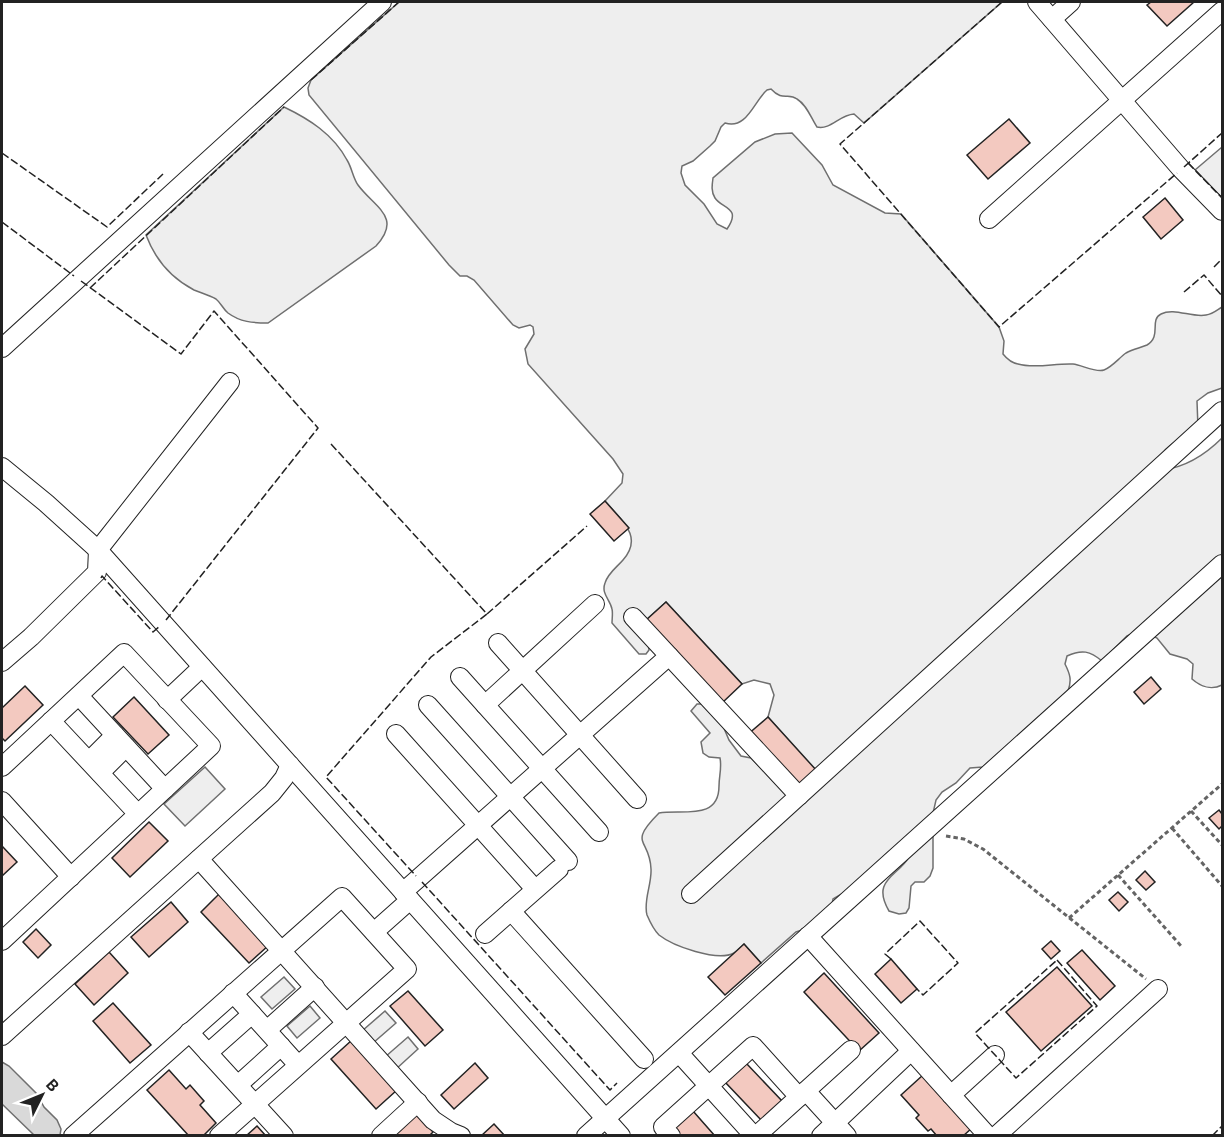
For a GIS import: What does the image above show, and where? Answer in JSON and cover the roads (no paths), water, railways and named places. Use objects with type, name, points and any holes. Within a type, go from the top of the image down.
[{"type":"street","points":[[2,348],[382,2]]},
{"type":"street","points":[[1037,2],[1181,169],[1222,211]]},
{"type":"street","points":[[1052,19],[1071,2]]},
{"type":"street","points":[[988,219],[1222,11]]},
{"type":"street","points":[[2,662],[31,637],[96,572],[98,550],[230,382]]},
{"type":"street","points":[[691,894],[1222,411]]},
{"type":"street","points":[[2,467],[98,550],[621,1136]]},
{"type":"street","points":[[586,1136],[1222,564]]},
{"type":"street","points":[[485,705],[595,604]]},
{"type":"street","points":[[633,617],[799,796]]},
{"type":"street","points":[[498,643],[637,799]]},
{"type":"street","points":[[2,767],[124,653],[211,746],[2,941]]},
{"type":"street","points":[[374,932],[478,825],[669,656]]},
{"type":"street","points":[[167,700],[202,668]]},
{"type":"street","points":[[460,677],[600,832]]},
{"type":"street","points":[[78,696],[165,789]]},
{"type":"street","points":[[428,705],[511,797],[563,865],[484,934]]},
{"type":"street","points":[[51,721],[138,814]]},
{"type":"street","points":[[396,734],[535,890]]},
{"type":"street","points":[[94,767],[121,741]]},
{"type":"street","points":[[2,1036],[272,793],[284,778],[290,765]]},
{"type":"street","points":[[2,801],[70,877]]},
{"type":"street","points":[[199,859],[418,1102],[442,1127],[462,1136]]},
{"type":"street","points":[[73,1136],[342,897],[407,969],[219,1136]]},
{"type":"street","points":[[511,911],[644,1059]]},
{"type":"street","points":[[808,936],[988,1136]]},
{"type":"street","points":[[267,1030],[315,987]]},
{"type":"street","points":[[996,1136],[1158,989]]},
{"type":"street","points":[[233,993],[298,1065]]},
{"type":"street","points":[[208,1053],[252,1014]]},
{"type":"street","points":[[189,1032],[284,1136]]},
{"type":"street","points":[[238,1085],[280,1046]]},
{"type":"street","points":[[671,1136],[663,1127],[753,1046],[841,1129]]},
{"type":"street","points":[[679,1053],[755,1136],[851,1050]]},
{"type":"street","points":[[821,1136],[841,1129],[911,1051]]},
{"type":"street","points":[[951,1095],[995,1055]]},
{"type":"street","points":[[381,1136],[418,1102]]}]
